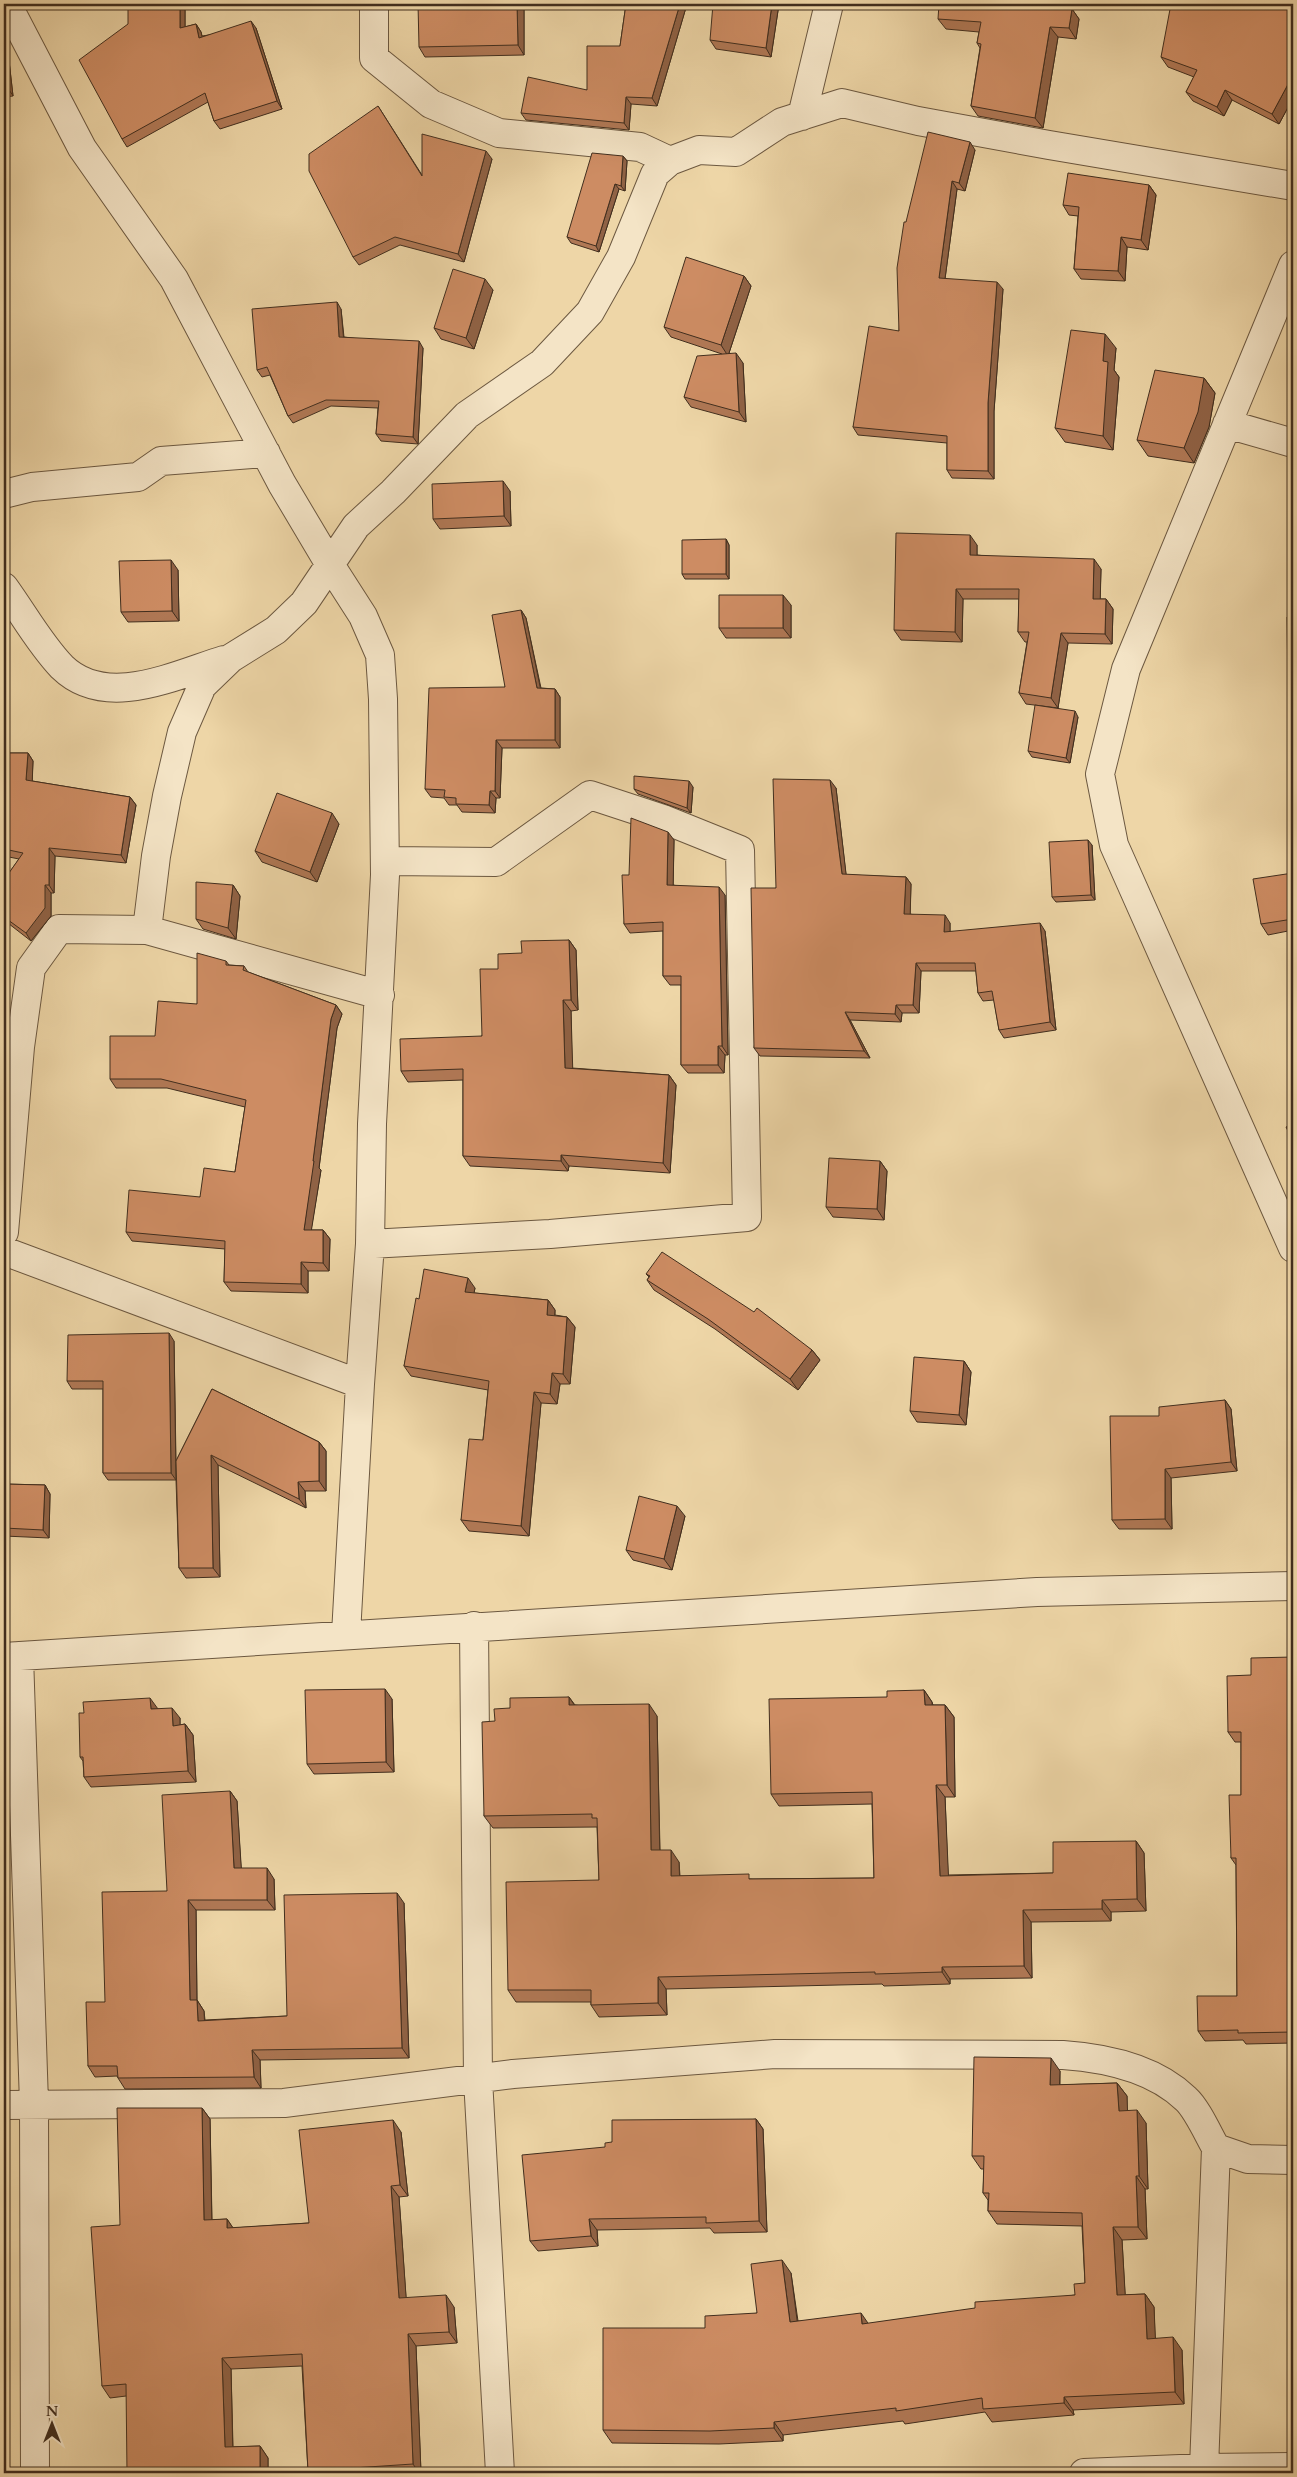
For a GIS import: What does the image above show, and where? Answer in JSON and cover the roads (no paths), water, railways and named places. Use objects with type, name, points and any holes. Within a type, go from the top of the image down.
[{"type":"street","points":[[7,4],[82,148],[174,279],[266,453],[329,563],[363,616],[380,655],[383,700],[385,861],[380,995],[372,1124],[370,1244],[346,1634]]},
{"type":"street","points":[[374,4],[374,58],[431,104],[499,133],[640,148],[670,160]]},
{"type":"street","points":[[802,116],[829,4]]},
{"type":"street","points":[[147,930],[156,856],[182,732],[202,686],[231,658],[276,630],[304,603],[329,563],[356,526],[393,492],[467,415],[542,363],[590,312],[621,257],[655,174],[670,160],[699,150],[736,152],[782,122],[842,104],[918,121],[1050,145],[1293,186]]},
{"type":"street","points":[[1293,265],[1126,669],[1100,774],[1114,845],[1293,1248]]},
{"type":"street","points":[[1227,424],[1293,443]]},
{"type":"street","points":[[4,494],[32,487],[138,477],[161,461],[266,453]]},
{"type":"street","points":[[4,587],[41,642],[63,668],[88,685],[116,689],[161,680],[231,658]]},
{"type":"street","points":[[370,1244],[550,1234],[747,1217],[740,850],[663,819],[590,795],[496,862],[385,861]]},
{"type":"street","points":[[4,1232],[20,1047],[31,968],[59,929],[147,930],[380,995]]},
{"type":"street","points":[[4,1251],[360,1384]]},
{"type":"street","points":[[35,2473],[34,2103],[11,1657],[346,1634],[1037,1592],[1293,1586]]},
{"type":"street","points":[[474,1626],[478,2079],[500,2473]]},
{"type":"street","points":[[4,2104],[284,2103],[513,2074],[775,2054],[1062,2054],[1096,2057],[1131,2068],[1170,2086],[1188,2100],[1216,2148],[1204,2468]]},
{"type":"street","points":[[1216,2148],[1248,2159],[1293,2160]]},
{"type":"street","points":[[1084,2473],[1204,2468],[1293,2468]]}]
